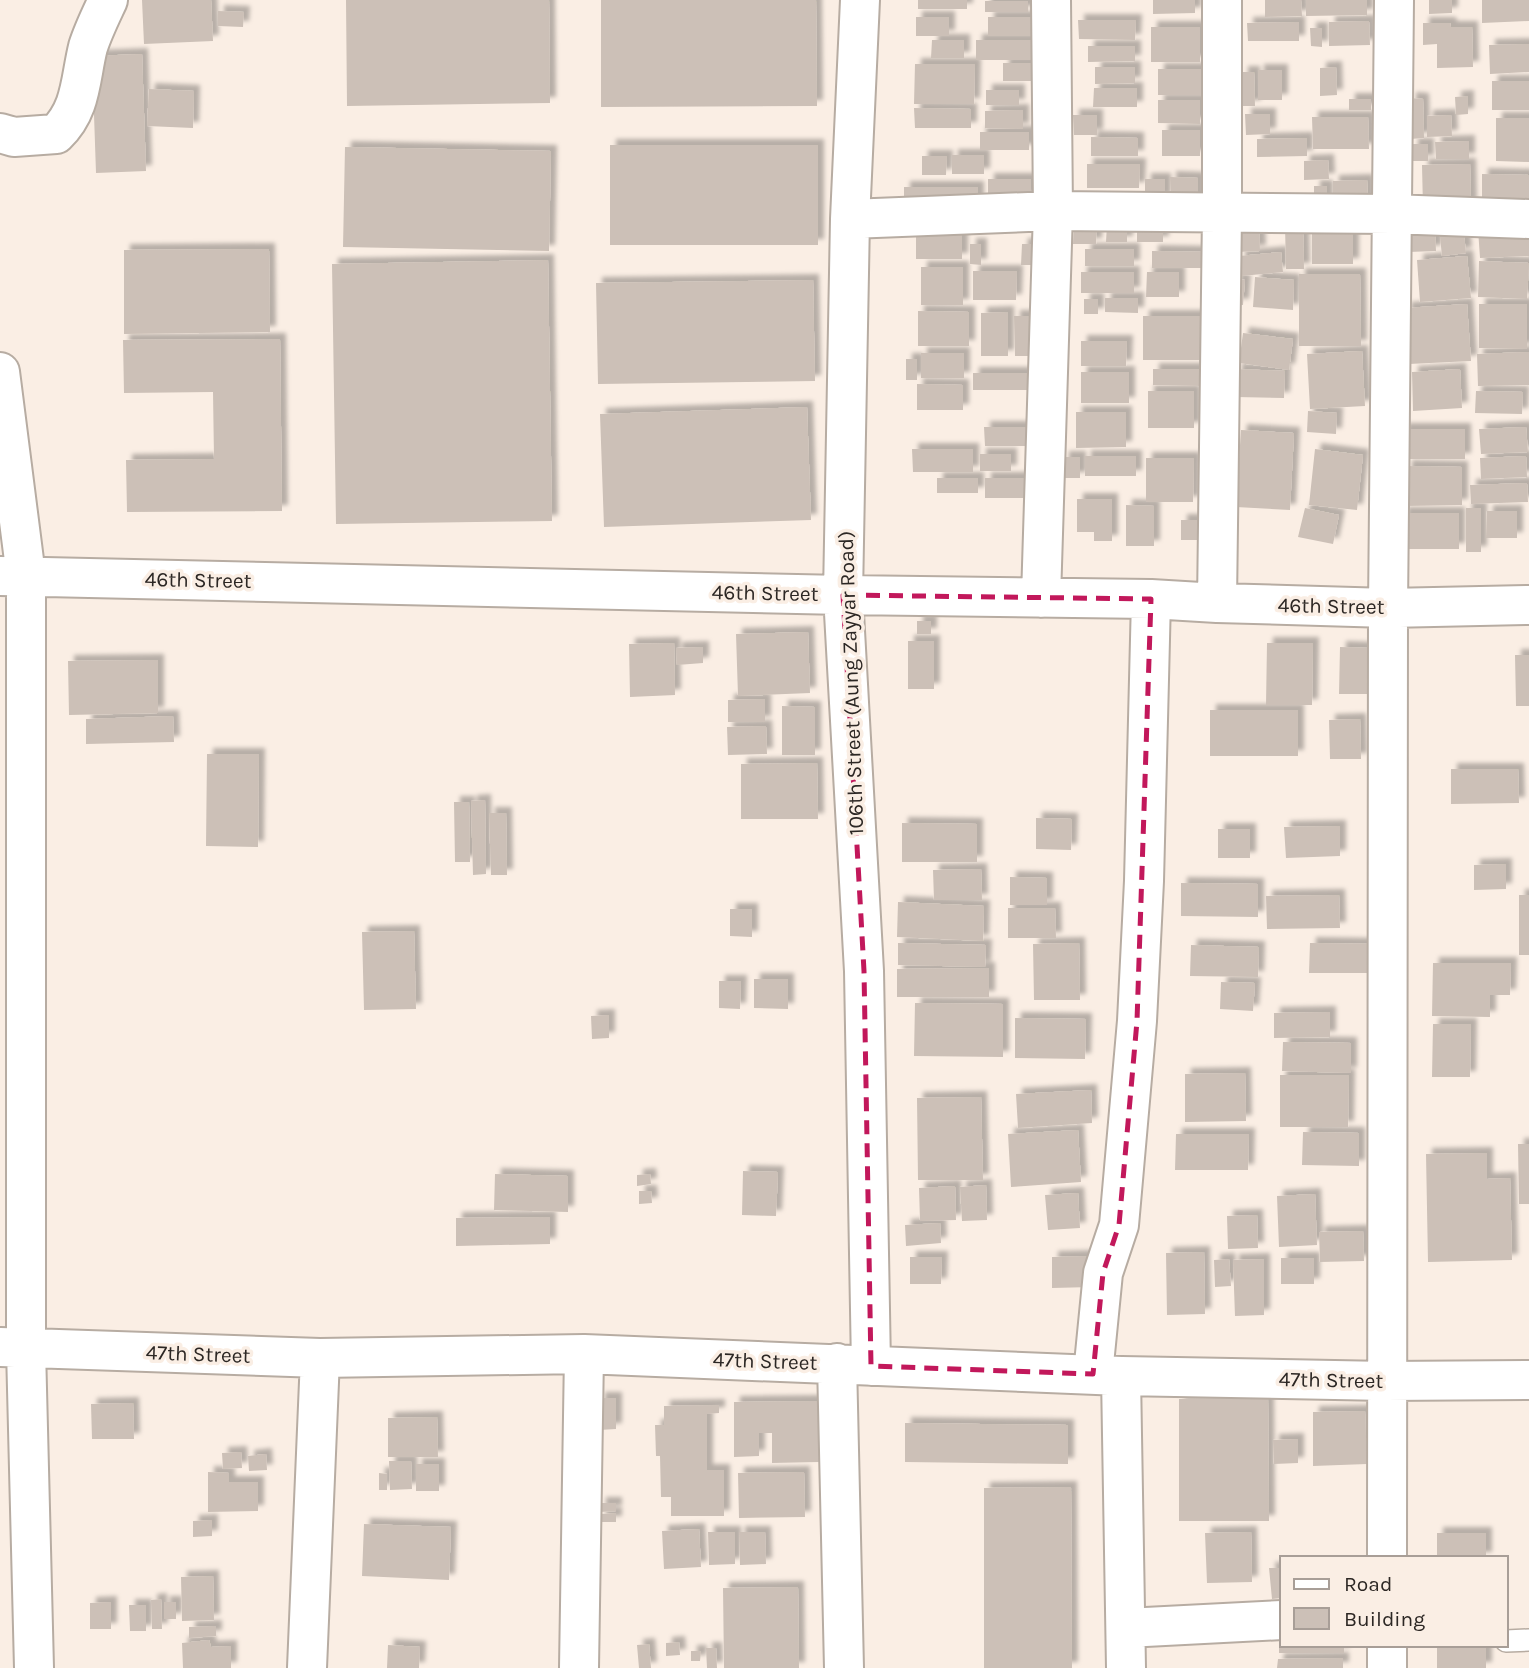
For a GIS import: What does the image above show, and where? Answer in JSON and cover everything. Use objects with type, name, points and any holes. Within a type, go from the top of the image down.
[{"type":"street","points":[[0,133],[14,137],[56,134],[68,122],[78,100],[89,44],[108,0]]},
{"type":"street","name":"106th Street (Aung Zayyar Road)","points":[[844,1668],[864,971],[843,595],[850,219],[860,0]]},
{"type":"street","points":[[1041,598],[1053,211],[1051,0]]},
{"type":"street","points":[[1217,603],[1222,0]]},
{"type":"street","points":[[1387,1556],[1388,608],[1394,0]]},
{"type":"street","points":[[850,219],[1053,211],[1391,214],[1529,219]]},
{"type":"street","points":[[0,372],[13,576],[13,1348],[34,1668]]},
{"type":"street","name":"46th Street","points":[[13,576],[843,595],[1151,599],[1388,608],[1529,605]]},
{"type":"street","points":[[1126,1668],[1126,1628],[1107,1375],[1103,1273],[1119,1225],[1137,1021],[1151,599]]},
{"type":"street","name":"47th Street","points":[[13,1348],[320,1358],[584,1354],[1107,1375],[1386,1381],[1529,1380]]},
{"type":"street","points":[[579,1668],[584,1354]]},
{"type":"street","points":[[307,1668],[320,1358]]},
{"type":"street","points":[[1126,1628],[1280,1620]]},
{"type":"street","points":[[1387,1647],[1387,1668]]},
{"type":"lane","points":[[1508,1641],[1529,1640]]},
{"type":"highlighted area","points":[[843,595],[1151,599],[1137,1021],[1119,1225],[1103,1273],[1093,1374],[871,1366],[864,971]]},
{"type":"building","points":[[142,0],[211,0],[213,41],[144,44]]},
{"type":"building","points":[[346,0],[549,0],[550,103],[347,106]]},
{"type":"building","points":[[601,0],[816,0],[817,106],[601,107]]},
{"type":"building","points":[[918,0],[967,0],[967,9],[918,9]]},
{"type":"building","points":[[1153,0],[1195,0],[1195,13],[1153,14]]},
{"type":"building","points":[[1265,0],[1301,0],[1302,16],[1265,17]]},
{"type":"building","points":[[1306,0],[1367,0],[1367,15],[1306,16]]},
{"type":"building","points":[[1429,0],[1452,0],[1452,13],[1429,14]]},
{"type":"building","points":[[1482,0],[1529,0],[1529,21],[1482,23]]},
{"type":"building","points":[[985,1],[1028,1],[1028,12],[985,12]]},
{"type":"building","points":[[218,11],[244,12],[243,27],[218,26]]},
{"type":"building","points":[[916,17],[949,17],[949,36],[916,36]]},
{"type":"building","points":[[988,17],[1032,17],[1032,36],[988,36]]},
{"type":"building","points":[[1078,20],[1136,20],[1135,40],[1079,39]]},
{"type":"building","points":[[1369,21],[1370,45],[1329,46],[1329,22]]},
{"type":"building","points":[[1299,22],[1299,41],[1248,41],[1247,23]]},
{"type":"building","points":[[1423,23],[1450,23],[1451,27],[1472,27],[1473,67],[1437,68],[1437,44],[1423,45]]},
{"type":"building","points":[[1151,27],[1200,27],[1200,62],[1151,62]]},
{"type":"building","points":[[1310,28],[1322,28],[1322,47],[1311,46]]},
{"type":"building","points":[[932,40],[964,40],[964,58],[931,58]]},
{"type":"building","points":[[976,40],[1032,40],[1032,60],[976,60]]},
{"type":"building","points":[[1529,44],[1529,72],[1490,74],[1489,45]]},
{"type":"building","points":[[1088,46],[1135,46],[1135,61],[1088,62]]},
{"type":"building","points":[[142,54],[146,171],[96,173],[92,56]]},
{"type":"building","points":[[1003,63],[1037,63],[1037,81],[1003,81]]},
{"type":"building","points":[[915,64],[975,64],[974,104],[914,104]]},
{"type":"building","points":[[1095,67],[1135,67],[1135,83],[1095,84]]},
{"type":"building","points":[[1336,67],[1337,95],[1320,96],[1320,68]]},
{"type":"building","points":[[1158,69],[1201,69],[1201,95],[1158,95]]},
{"type":"building","points":[[1258,70],[1282,70],[1282,100],[1258,100]]},
{"type":"building","points":[[1242,72],[1254,72],[1255,106],[1242,106]]},
{"type":"building","points":[[1492,81],[1529,81],[1529,110],[1492,110]]},
{"type":"building","points":[[1094,88],[1137,88],[1137,107],[1093,107]]},
{"type":"building","points":[[149,89],[194,91],[193,128],[147,126]]},
{"type":"building","points":[[986,90],[1019,90],[1019,105],[986,105]]},
{"type":"building","points":[[1468,96],[1468,114],[1456,115],[1455,97]]},
{"type":"building","points":[[1410,98],[1423,99],[1424,138],[1410,139]]},
{"type":"building","points":[[1349,99],[1371,99],[1371,110],[1349,110]]},
{"type":"building","points":[[1158,100],[1200,100],[1200,124],[1158,123]]},
{"type":"building","points":[[914,108],[971,109],[971,128],[915,128]]},
{"type":"building","points":[[1023,110],[1023,129],[985,128],[985,111]]},
{"type":"building","points":[[1245,114],[1270,114],[1270,134],[1246,135]]},
{"type":"building","points":[[1073,115],[1097,115],[1097,135],[1074,135]]},
{"type":"building","points":[[1451,115],[1452,136],[1427,137],[1427,116]]},
{"type":"building","points":[[1312,117],[1368,117],[1369,149],[1313,149]]},
{"type":"building","points":[[1496,118],[1529,118],[1529,162],[1496,161]]},
{"type":"building","points":[[1162,130],[1200,130],[1200,156],[1162,156]]},
{"type":"building","points":[[980,132],[1029,132],[1029,150],[980,150]]},
{"type":"building","points":[[1091,137],[1138,138],[1138,156],[1091,156]]},
{"type":"building","points":[[1307,138],[1307,156],[1257,157],[1257,139]]},
{"type":"building","points":[[1469,141],[1469,159],[1436,159],[1435,142]]},
{"type":"building","points":[[1412,144],[1428,144],[1428,161],[1412,161]]},
{"type":"building","points":[[610,145],[818,145],[818,245],[610,245]]},
{"type":"building","points":[[345,147],[551,151],[549,251],[343,247]]},
{"type":"building","points":[[952,155],[984,155],[984,174],[952,174]]},
{"type":"building","points":[[922,156],[947,156],[946,175],[922,175]]},
{"type":"building","points":[[1328,160],[1329,179],[1304,180],[1304,161]]},
{"type":"building","points":[[1087,164],[1140,164],[1139,188],[1087,188]]},
{"type":"building","points":[[1470,164],[1471,208],[1423,208],[1422,165]]},
{"type":"building","points":[[1482,174],[1529,175],[1529,210],[1482,209]]},
{"type":"building","points":[[1170,177],[1198,178],[1198,205],[1171,205]]},
{"type":"building","points":[[988,179],[1031,179],[1031,199],[988,198]]},
{"type":"building","points":[[1145,179],[1165,179],[1165,200],[1145,200]]},
{"type":"building","points":[[1367,180],[1368,205],[1333,205],[1333,181]]},
{"type":"building","points":[[1314,186],[1327,186],[1327,204],[1314,204]]},
{"type":"building","points":[[904,187],[978,187],[978,204],[904,204]]},
{"type":"building","points":[[1137,222],[1163,222],[1163,242],[1137,242]]},
{"type":"building","points":[[1074,223],[1097,223],[1096,244],[1073,244]]},
{"type":"building","points":[[1107,223],[1127,223],[1127,242],[1106,242]]},
{"type":"building","points":[[1236,224],[1259,224],[1260,251],[1237,252]]},
{"type":"building","points":[[1463,225],[1466,253],[1442,256],[1439,227]]},
{"type":"building","points":[[916,226],[962,226],[962,259],[916,259]]},
{"type":"building","points":[[1285,226],[1303,226],[1304,269],[1286,269]]},
{"type":"building","points":[[1529,228],[1529,256],[1480,258],[1478,229]]},
{"type":"building","points":[[1435,229],[1436,251],[1408,252],[1407,231]]},
{"type":"building","points":[[1312,233],[1353,233],[1353,264],[1312,264]]},
{"type":"building","points":[[970,244],[981,244],[981,265],[970,264]]},
{"type":"building","points":[[1022,244],[1035,244],[1035,265],[1021,265]]},
{"type":"building","points":[[269,249],[270,332],[124,334],[124,250]]},
{"type":"building","points":[[1085,249],[1134,249],[1134,266],[1085,266]]},
{"type":"building","points":[[1152,251],[1205,252],[1204,268],[1152,268]]},
{"type":"building","points":[[1281,252],[1283,272],[1241,276],[1239,256]]},
{"type":"building","points":[[1467,256],[1471,298],[1420,302],[1417,260]]},
{"type":"building","points":[[548,260],[552,521],[336,524],[332,264]]},
{"type":"building","points":[[1479,261],[1529,263],[1527,299],[1478,297]]},
{"type":"building","points":[[921,267],[963,267],[963,305],[921,305]]},
{"type":"building","points":[[973,271],[1017,271],[1016,300],[973,300]]},
{"type":"building","points":[[1081,272],[1134,272],[1134,293],[1081,293]]},
{"type":"building","points":[[1147,272],[1179,272],[1179,297],[1146,297]]},
{"type":"building","points":[[1299,274],[1360,274],[1361,346],[1299,346]]},
{"type":"building","points":[[1255,277],[1294,280],[1293,310],[1253,307]]},
{"type":"building","points":[[1235,279],[1245,280],[1243,305],[1233,304]]},
{"type":"building","points":[[813,280],[815,381],[598,384],[596,283]]},
{"type":"building","points":[[1105,298],[1138,298],[1138,313],[1105,312]]},
{"type":"building","points":[[1084,299],[1098,299],[1098,314],[1084,314]]},
{"type":"building","points":[[1467,304],[1471,361],[1409,364],[1405,308]]},
{"type":"building","points":[[1479,304],[1527,304],[1527,349],[1479,348]]},
{"type":"building","points":[[918,311],[969,312],[969,346],[918,346]]},
{"type":"building","points":[[1008,312],[1008,356],[981,356],[981,313]]},
{"type":"building","points":[[1014,316],[1032,316],[1031,356],[1015,356]]},
{"type":"building","points":[[1143,316],[1200,316],[1201,360],[1143,360]]},
{"type":"building","points":[[1243,333],[1293,339],[1289,370],[1239,363]]},
{"type":"building","points":[[280,339],[282,511],[127,512],[126,460],[214,459],[213,392],[124,393],[123,340]]},
{"type":"building","points":[[1081,341],[1127,341],[1126,366],[1081,366]]},
{"type":"building","points":[[1362,351],[1365,406],[1310,409],[1307,354]]},
{"type":"building","points":[[1529,352],[1529,385],[1478,386],[1477,354]]},
{"type":"building","points":[[921,353],[964,353],[964,378],[921,378]]},
{"type":"building","points":[[906,359],[917,359],[917,380],[906,380]]},
{"type":"building","points":[[1153,369],[1201,369],[1201,386],[1153,385]]},
{"type":"building","points":[[1236,369],[1285,371],[1284,398],[1236,397]]},
{"type":"building","points":[[1460,369],[1462,408],[1413,411],[1412,372]]},
{"type":"building","points":[[1081,372],[1129,372],[1129,403],[1081,403]]},
{"type":"building","points":[[973,373],[1031,373],[1031,390],[973,390]]},
{"type":"building","points":[[917,384],[963,385],[963,410],[917,410]]},
{"type":"building","points":[[1148,391],[1194,391],[1194,428],[1148,428]]},
{"type":"building","points":[[1476,391],[1523,392],[1522,414],[1475,413]]},
{"type":"building","points":[[807,407],[811,520],[604,527],[600,414]]},
{"type":"building","points":[[1308,411],[1337,413],[1336,434],[1307,432]]},
{"type":"building","points":[[1076,412],[1126,412],[1126,447],[1076,448]]},
{"type":"building","points":[[984,427],[1026,427],[1026,446],[985,446]]},
{"type":"building","points":[[1526,427],[1528,452],[1481,454],[1479,429]]},
{"type":"building","points":[[1402,429],[1465,429],[1465,459],[1402,459]]},
{"type":"building","points":[[1241,430],[1294,433],[1290,510],[1236,507]]},
{"type":"building","points":[[912,449],[973,449],[973,472],[913,472]]},
{"type":"building","points":[[1315,449],[1363,455],[1357,510],[1309,505]]},
{"type":"building","points":[[980,454],[1011,454],[1011,471],[980,471]]},
{"type":"building","points":[[1085,456],[1136,456],[1136,476],[1085,476]]},
{"type":"building","points":[[1526,456],[1527,477],[1481,479],[1480,458]]},
{"type":"building","points":[[1063,457],[1080,457],[1080,478],[1063,478]]},
{"type":"building","points":[[1146,458],[1194,458],[1193,502],[1146,502]]},
{"type":"building","points":[[1406,466],[1462,467],[1462,505],[1406,506]]},
{"type":"building","points":[[937,478],[978,478],[978,493],[937,493]]},
{"type":"building","points":[[985,478],[1029,478],[1028,498],[985,498]]},
{"type":"building","points":[[1527,483],[1528,502],[1471,504],[1470,485]]},
{"type":"building","points":[[1077,499],[1112,499],[1112,541],[1094,541],[1094,532],[1077,532]]},
{"type":"building","points":[[1126,505],[1154,506],[1154,546],[1126,546]]},
{"type":"building","points":[[1305,508],[1339,515],[1333,544],[1298,537]]},
{"type":"building","points":[[1466,508],[1481,508],[1481,552],[1466,552]]},
{"type":"building","points":[[1487,511],[1517,511],[1517,538],[1486,538]]},
{"type":"building","points":[[1402,513],[1459,513],[1459,549],[1401,549]]},
{"type":"building","points":[[1181,520],[1199,520],[1198,540],[1181,540]]},
{"type":"building","points":[[917,621],[931,621],[931,634],[917,634]]},
{"type":"building","points":[[808,632],[810,693],[738,696],[736,634]]},
{"type":"building","points":[[908,641],[934,641],[934,689],[908,689]]},
{"type":"building","points":[[674,643],[675,695],[630,697],[629,644]]},
{"type":"building","points":[[1267,643],[1313,643],[1312,705],[1266,705]]},
{"type":"building","points":[[703,647],[703,663],[677,665],[676,648]]},
{"type":"building","points":[[1340,647],[1369,648],[1368,694],[1339,694]]},
{"type":"building","points":[[1515,655],[1529,655],[1529,706],[1516,706]]},
{"type":"building","points":[[158,660],[158,713],[69,715],[68,661]]},
{"type":"building","points":[[765,699],[765,722],[728,722],[728,700]]},
{"type":"building","points":[[782,706],[815,707],[815,755],[782,755]]},
{"type":"building","points":[[1210,710],[1298,710],[1298,756],[1210,756]]},
{"type":"building","points":[[173,716],[174,742],[86,744],[86,719]]},
{"type":"building","points":[[1360,719],[1361,759],[1330,759],[1329,720]]},
{"type":"building","points":[[766,726],[767,754],[728,755],[727,727]]},
{"type":"building","points":[[207,754],[259,754],[258,847],[206,846]]},
{"type":"building","points":[[817,763],[818,819],[741,819],[741,764]]},
{"type":"building","points":[[1451,769],[1518,769],[1519,803],[1451,804]]},
{"type":"building","points":[[485,800],[486,874],[473,875],[471,801]]},
{"type":"building","points":[[454,802],[469,802],[470,862],[455,862]]},
{"type":"building","points":[[489,813],[506,813],[507,875],[491,875]]},
{"type":"building","points":[[1036,818],[1072,819],[1071,850],[1036,849]]},
{"type":"building","points":[[902,823],[977,824],[977,862],[902,862]]},
{"type":"building","points":[[1340,826],[1340,856],[1286,858],[1284,827]]},
{"type":"building","points":[[1218,829],[1250,829],[1250,858],[1218,858]]},
{"type":"building","points":[[1506,864],[1506,889],[1474,890],[1474,865]]},
{"type":"building","points":[[981,869],[982,900],[934,900],[933,870]]},
{"type":"building","points":[[1010,877],[1047,878],[1047,905],[1010,905]]},
{"type":"building","points":[[1181,883],[1258,884],[1258,917],[1181,916]]},
{"type":"building","points":[[1339,895],[1340,928],[1267,929],[1266,896]]},
{"type":"building","points":[[1519,895],[1529,895],[1529,955],[1519,955]]},
{"type":"building","points":[[898,902],[984,906],[983,941],[897,937]]},
{"type":"building","points":[[1008,908],[1055,908],[1056,938],[1008,938]]},
{"type":"building","points":[[730,909],[752,909],[752,937],[730,936]]},
{"type":"building","points":[[414,931],[416,1009],[364,1010],[362,932]]},
{"type":"building","points":[[898,943],[986,945],[985,967],[898,965]]},
{"type":"building","points":[[1079,943],[1080,1000],[1034,1000],[1033,944]]},
{"type":"building","points":[[1310,943],[1371,944],[1371,973],[1309,973]]},
{"type":"building","points":[[1191,945],[1259,947],[1258,977],[1190,976]]},
{"type":"building","points":[[1433,963],[1511,963],[1510,995],[1490,995],[1490,1017],[1432,1016]]},
{"type":"building","points":[[989,968],[989,997],[897,997],[897,969]]},
{"type":"building","points":[[754,979],[788,979],[788,1009],[754,1008]]},
{"type":"building","points":[[719,981],[741,981],[740,1009],[719,1008]]},
{"type":"building","points":[[1221,982],[1255,983],[1253,1011],[1220,1009]]},
{"type":"building","points":[[915,1003],[1003,1004],[1003,1057],[914,1056]]},
{"type":"building","points":[[1330,1012],[1330,1037],[1274,1038],[1274,1013]]},
{"type":"building","points":[[609,1015],[609,1038],[592,1039],[591,1016]]},
{"type":"building","points":[[1015,1018],[1086,1019],[1085,1059],[1015,1058]]},
{"type":"building","points":[[1433,1024],[1471,1024],[1470,1077],[1432,1077]]},
{"type":"building","points":[[1283,1042],[1351,1043],[1351,1073],[1282,1071]]},
{"type":"building","points":[[1245,1073],[1246,1121],[1185,1122],[1185,1074]]},
{"type":"building","points":[[1280,1075],[1349,1075],[1348,1127],[1280,1127]]},
{"type":"building","points":[[1091,1090],[1092,1123],[1018,1128],[1016,1094]]},
{"type":"building","points":[[981,1097],[983,1180],[918,1180],[917,1098]]},
{"type":"building","points":[[1078,1130],[1081,1182],[1011,1187],[1008,1134]]},
{"type":"building","points":[[1303,1132],[1359,1133],[1359,1166],[1302,1165]]},
{"type":"building","points":[[1176,1134],[1249,1134],[1248,1170],[1175,1170]]},
{"type":"building","points":[[1518,1144],[1529,1144],[1529,1204],[1519,1204]]},
{"type":"building","points":[[1487,1153],[1487,1179],[1510,1178],[1512,1260],[1428,1262],[1426,1154]]},
{"type":"building","points":[[743,1171],[778,1172],[776,1216],[742,1215]]},
{"type":"building","points":[[495,1174],[568,1176],[568,1212],[494,1210]]},
{"type":"building","points":[[650,1174],[651,1184],[637,1186],[637,1175]]},
{"type":"building","points":[[986,1185],[987,1220],[962,1221],[960,1187]]},
{"type":"building","points":[[955,1186],[956,1220],[920,1221],[919,1188]]},
{"type":"building","points":[[639,1191],[651,1191],[652,1203],[639,1204]]},
{"type":"building","points":[[1078,1193],[1080,1228],[1048,1230],[1045,1195]]},
{"type":"building","points":[[1315,1194],[1317,1245],[1279,1247],[1277,1196]]},
{"type":"building","points":[[1257,1215],[1258,1248],[1228,1249],[1227,1216]]},
{"type":"building","points":[[550,1217],[550,1244],[456,1246],[456,1218]]},
{"type":"building","points":[[940,1223],[941,1243],[906,1246],[905,1225]]},
{"type":"building","points":[[1363,1231],[1364,1261],[1320,1262],[1319,1232]]},
{"type":"building","points":[[1204,1252],[1205,1314],[1167,1315],[1166,1253]]},
{"type":"building","points":[[1091,1256],[1092,1287],[1052,1288],[1052,1257]]},
{"type":"building","points":[[910,1257],[942,1257],[941,1284],[910,1284]]},
{"type":"building","points":[[1281,1258],[1314,1258],[1314,1284],[1281,1284]]},
{"type":"building","points":[[1229,1259],[1231,1286],[1215,1287],[1214,1260]]},
{"type":"building","points":[[1264,1259],[1264,1315],[1235,1316],[1233,1260]]},
{"type":"building","points":[[599,1398],[616,1398],[616,1429],[599,1430]]},
{"type":"building","points":[[1268,1398],[1269,1521],[1179,1521],[1179,1399]]},
{"type":"building","points":[[818,1401],[819,1462],[772,1463],[772,1433],[759,1433],[759,1456],[734,1457],[734,1402]]},
{"type":"building","points":[[133,1403],[134,1439],[92,1439],[91,1404]]},
{"type":"building","points":[[719,1405],[719,1413],[707,1414],[707,1470],[724,1470],[724,1516],[671,1516],[671,1497],[661,1497],[660,1456],[656,1456],[655,1425],[664,1425],[664,1406]]},
{"type":"building","points":[[1365,1411],[1367,1464],[1313,1466],[1313,1412]]},
{"type":"building","points":[[437,1417],[438,1457],[388,1457],[388,1418]]},
{"type":"building","points":[[905,1423],[1068,1425],[1068,1464],[905,1462]]},
{"type":"building","points":[[1298,1439],[1298,1463],[1274,1464],[1273,1440]]},
{"type":"building","points":[[241,1452],[242,1468],[223,1469],[222,1453]]},
{"type":"building","points":[[266,1454],[267,1470],[249,1471],[248,1456]]},
{"type":"building","points":[[389,1461],[411,1461],[412,1489],[390,1490]]},
{"type":"building","points":[[416,1464],[439,1464],[439,1491],[416,1491]]},
{"type":"building","points":[[208,1472],[229,1473],[229,1482],[258,1482],[258,1511],[208,1512]]},
{"type":"building","points":[[804,1472],[805,1517],[739,1518],[738,1473]]},
{"type":"building","points":[[379,1473],[387,1474],[387,1490],[379,1490]]},
{"type":"building","points":[[1071,1487],[1072,1668],[984,1668],[984,1488]]},
{"type":"building","points":[[600,1503],[616,1503],[616,1511],[600,1512]]},
{"type":"building","points":[[616,1513],[616,1522],[600,1522],[600,1514]]},
{"type":"building","points":[[212,1520],[212,1536],[193,1537],[193,1521]]},
{"type":"building","points":[[364,1524],[451,1527],[449,1580],[362,1576]]},
{"type":"building","points":[[699,1529],[701,1567],[664,1569],[662,1531]]},
{"type":"building","points":[[708,1532],[735,1532],[735,1564],[709,1565]]},
{"type":"building","points":[[739,1532],[765,1532],[766,1564],[740,1565]]},
{"type":"building","points":[[1251,1532],[1252,1582],[1207,1583],[1205,1533]]},
{"type":"building","points":[[1437,1533],[1486,1533],[1486,1556],[1437,1556]]},
{"type":"building","points":[[1269,1568],[1280,1568],[1280,1598],[1272,1599]]},
{"type":"building","points":[[213,1576],[214,1620],[182,1621],[181,1577]]},
{"type":"building","points":[[798,1587],[799,1668],[724,1668],[723,1588]]},
{"type":"building","points":[[161,1599],[162,1629],[152,1629],[151,1600]]},
{"type":"building","points":[[111,1602],[111,1629],[90,1629],[90,1603]]},
{"type":"building","points":[[164,1602],[176,1602],[176,1619],[164,1619]]},
{"type":"building","points":[[129,1605],[146,1605],[146,1631],[130,1631]]},
{"type":"building","points":[[1279,1622],[1280,1647],[1344,1647],[1344,1653],[1279,1653]]},
{"type":"building","points":[[216,1626],[216,1636],[189,1638],[189,1627]]},
{"type":"building","points":[[209,1640],[211,1647],[231,1646],[231,1668],[183,1668],[182,1643]]},
{"type":"building","points":[[679,1642],[680,1655],[666,1656],[666,1643]]},
{"type":"building","points":[[649,1644],[651,1668],[639,1668],[637,1645]]},
{"type":"building","points":[[388,1645],[420,1647],[419,1668],[387,1668]]},
{"type":"building","points":[[1437,1647],[1486,1647],[1486,1668],[1437,1668]]},
{"type":"building","points":[[706,1648],[716,1648],[717,1668],[707,1668]]},
{"type":"building","points":[[691,1651],[701,1651],[700,1661],[691,1661]]},
{"type":"building","points":[[1343,1658],[1343,1668],[1277,1668],[1278,1659]]}]
